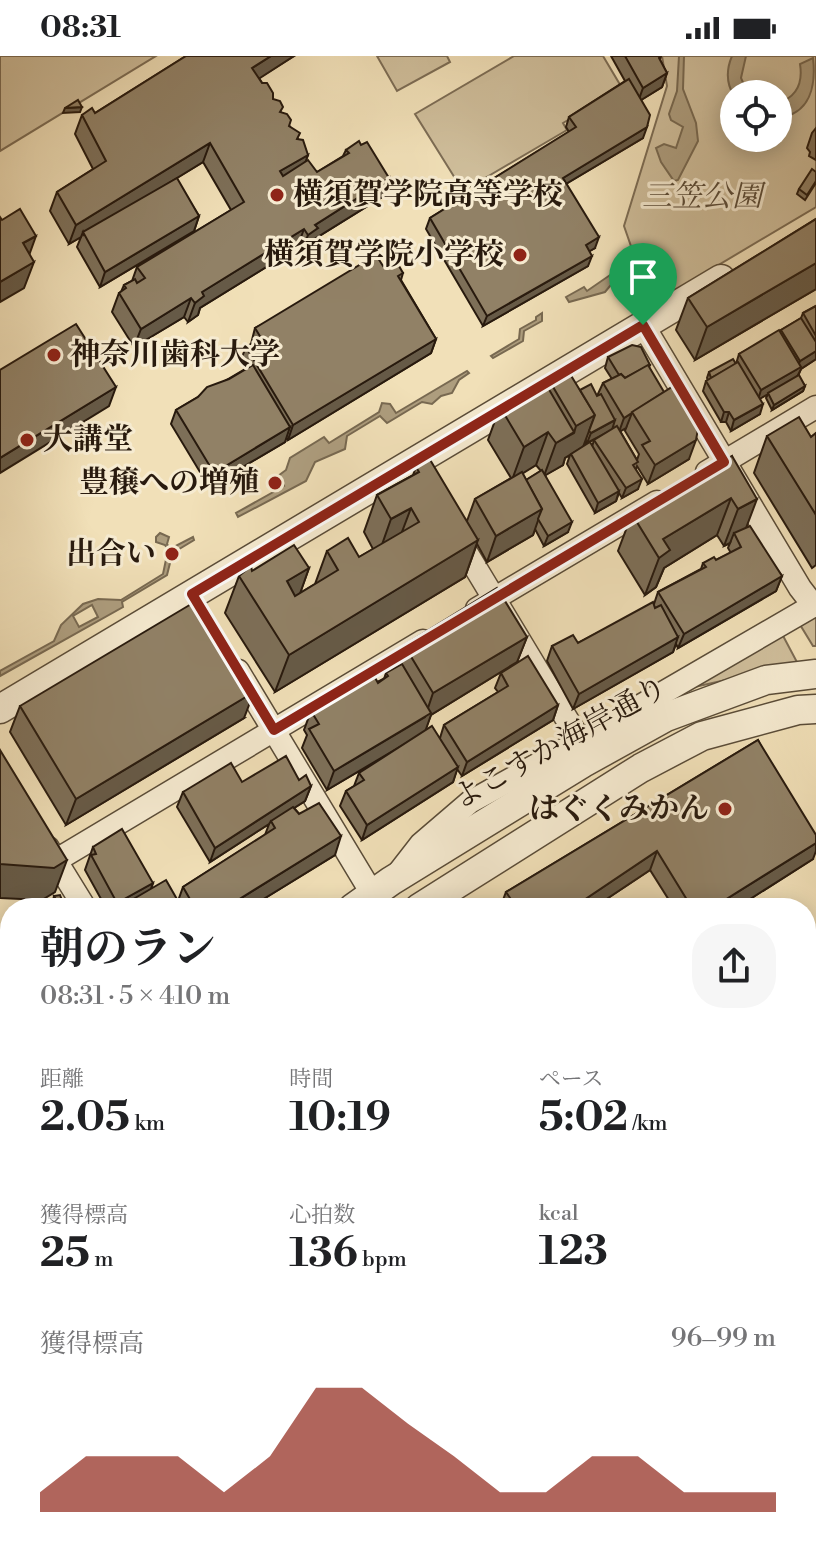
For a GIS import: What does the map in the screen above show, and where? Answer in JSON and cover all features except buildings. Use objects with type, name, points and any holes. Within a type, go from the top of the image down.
[{"type":"street","points":[[0,709],[196,601],[419,469],[643,325],[739,268]]},
{"type":"street","points":[[225,649],[374,898],[421,844],[470,802],[815,605],[800,588],[643,325]]},
{"type":"street","points":[[55,861],[816,407]]},
{"type":"street","points":[[446,517],[580,741]]},
{"type":"street","name":"よこすか海岸通り","points":[[374,898],[583,763],[666,717],[766,680],[816,674]]},
{"type":"street","name":"よこすか海岸通り","points":[[456,898],[641,768],[702,736],[798,710],[816,709]]},
{"type":"street","points":[[40,834],[79,898]]},
{"type":"green space","points":[[0,56],[156,56],[0,151]]},
{"type":"green space","points":[[377,56],[447,56],[450,62],[397,91]]},
{"type":"green space","points":[[514,56],[603,56],[622,88],[563,123],[567,130],[463,191],[415,114]]},
{"type":"green space","name":"三笠公園","points":[[662,56],[816,56],[816,207],[663,298],[632,249],[624,226],[667,86]]},
{"type":"green space","points":[[816,613],[816,646],[813,646],[799,623]]},
{"type":"green space","points":[[781,632],[798,664],[681,690]]},
{"type":"shaded area","points":[[679,56],[684,56],[683,89],[696,123],[698,141],[678,180],[674,181],[656,148],[664,144],[676,148],[683,127],[671,120],[669,114],[677,91]]},
{"type":"shaded area","points":[[732,56],[746,56],[742,80],[728,80]]},
{"type":"shaded area","points":[[813,58],[812,88],[804,104],[792,114],[792,95],[800,77],[800,64]]},
{"type":"shaded area","points":[[613,273],[615,280],[605,292],[569,302],[566,297],[584,287],[587,291]]},
{"type":"shaded area","points":[[542,313],[542,321],[524,331],[523,341],[493,358],[491,356],[519,339],[520,329]]},
{"type":"shaded area","points":[[467,371],[469,373],[459,380],[452,393],[441,396],[432,404],[422,402],[387,423],[380,416],[347,436],[345,449],[315,462],[306,481],[238,517],[236,513],[284,486],[278,476],[286,470],[290,458],[324,437],[329,443],[379,412],[382,403],[390,404],[396,413]]},
{"type":"shaded area","points":[[160,533],[169,537],[167,544],[170,549],[193,537],[194,540],[176,551],[167,575],[122,602],[123,607],[0,676],[0,671],[54,641],[61,625],[83,604],[98,599],[121,600],[163,574],[168,550],[165,545],[156,542]],"holes":[[[92,605],[98,617],[79,627],[73,616]]]},
{"type":"place","name":"横須賀学院高等学校","points":[[277,195]]},
{"type":"place","name":"横須賀学院小学校","points":[[520,255]]},
{"type":"place","name":"神奈川歯科大学","points":[[54,355]]},
{"type":"place","name":"大講堂","points":[[27,440]]},
{"type":"place","name":"豊穣への増殖","points":[[275,483]]},
{"type":"place","name":"出合い","points":[[172,554]]},
{"type":"place","name":"はぐくみかん","points":[[725,809]]},
{"type":"route","points":[[643,325],[724,462],[274,730],[192,594],[643,325]]}]
